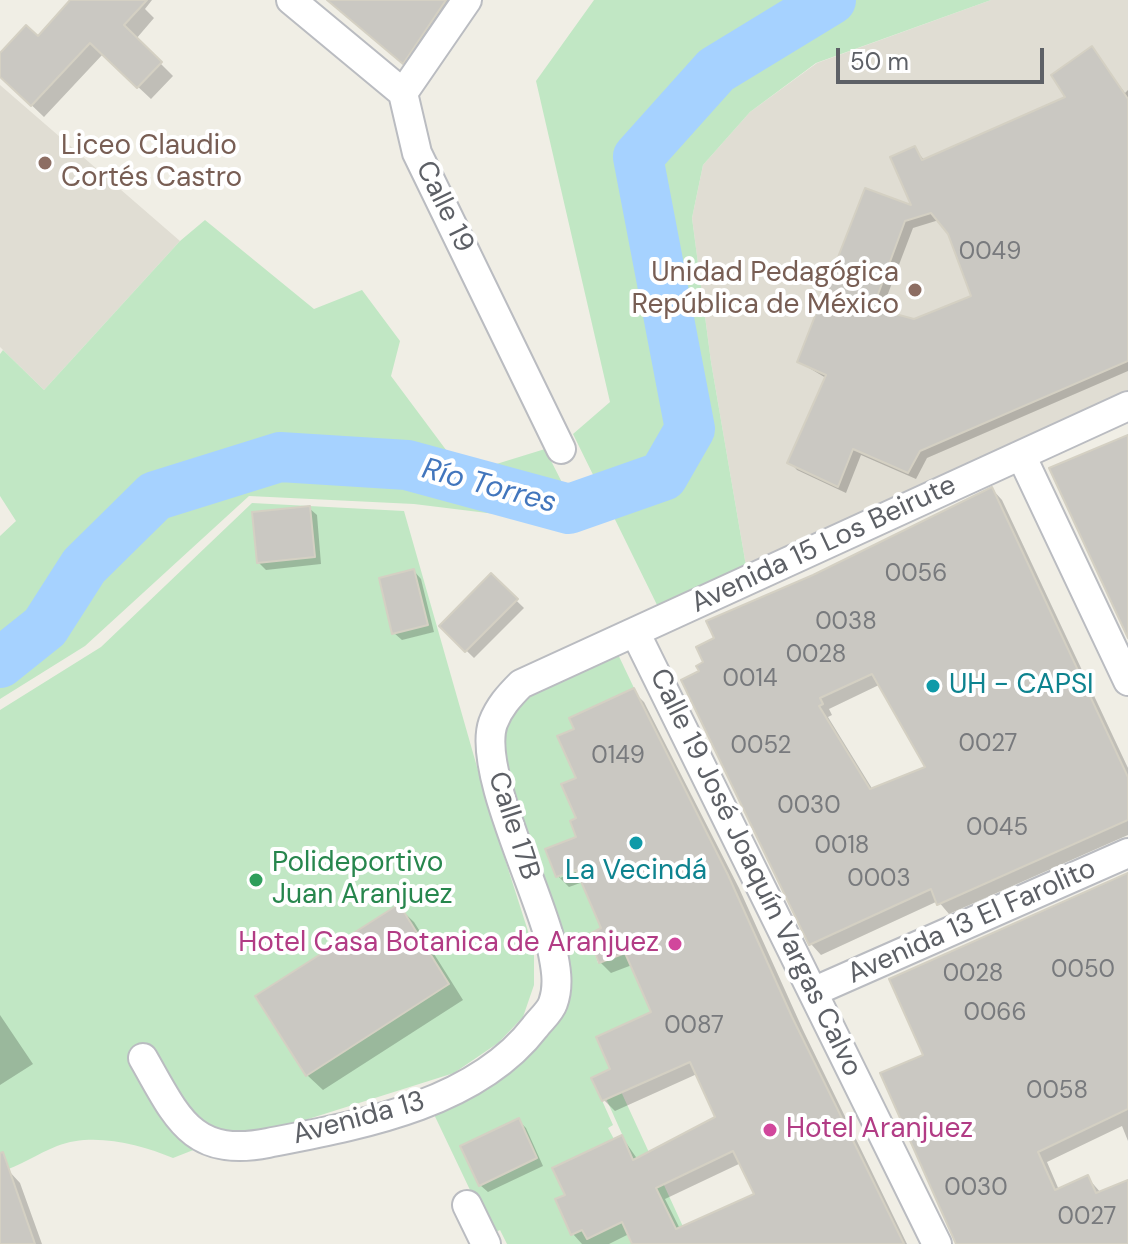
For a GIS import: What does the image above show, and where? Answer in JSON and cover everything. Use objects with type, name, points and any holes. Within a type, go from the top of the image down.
[{"type":"street","points":[[291,0],[403,93],[467,0]]},
{"type":"street","name":"Calle 19","points":[[403,93],[417,153],[561,449]]},
{"type":"street","name":"Avenida 15 Los Beirute","points":[[521,684],[1128,406]]},
{"type":"street","points":[[1021,455],[1128,681]]},
{"type":"street","name":"Calle 19 José Joaquín Vargas Calvo","points":[[635,632],[815,991],[937,1244]]},
{"type":"street","name":"Calle 17B","points":[[521,684],[504,700],[492,726],[491,755],[499,790],[548,933],[557,974]]},
{"type":"street","name":"Avenida 13 El Farolito","points":[[815,991],[1128,853]]},
{"type":"street","name":"Avenida 13","points":[[143,1058],[170,1105],[203,1139],[212,1145],[239,1148],[270,1143],[423,1103],[458,1089],[502,1063],[553,1004],[557,974]]},
{"type":"street","points":[[467,1205],[486,1244]]},
{"type":"shaded area","name":"Unidad Pedagógica República de México","points":[[991,0],[1128,0],[1128,392],[746,566],[711,362],[692,218],[703,165],[750,112],[817,63]]},
{"type":"shaded area","name":"Liceo Claudio Cortés Castro","points":[[0,85],[180,241],[44,390],[0,347]]},
{"type":"green space","points":[[594,0],[991,0],[816,63],[750,112],[703,165],[692,218],[711,362],[746,566],[659,609],[573,434],[610,402],[536,81]]},
{"type":"green space","points":[[205,220],[314,309],[362,290],[400,341],[391,376],[464,474],[545,449],[577,512],[552,521],[414,504],[249,496],[85,646],[0,699],[0,536],[16,521],[0,496],[0,354],[3,350],[44,390],[180,241]]},
{"type":"green space","name":"Polideportivo Juan Aranjuez","points":[[252,503],[404,511],[489,809],[534,950],[534,985],[523,1017],[498,1043],[454,1073],[264,1133],[208,1130],[201,1147],[173,1158],[116,1142],[71,1142],[0,1172],[0,710],[101,647]]},
{"type":"green space","points":[[614,646],[634,688],[569,718],[574,729],[557,736],[576,778],[561,784],[576,818],[570,822],[576,837],[545,850],[556,877],[577,870],[601,928],[588,935],[598,963],[625,953],[651,1012],[596,1037],[691,1244],[683,1244],[639,1172],[596,1076],[592,1078],[613,1125],[608,1128],[614,1139],[565,1195],[555,1200],[571,1235],[582,1230],[587,1239],[622,1222],[632,1244],[507,1244],[500,1230],[491,1234],[430,1106],[558,1004],[501,764],[508,707]]},
{"type":"building","points":[[70,0],[147,0],[124,25],[162,62],[137,88],[90,43],[31,106],[0,77],[0,53],[26,25],[38,36]]},
{"type":"building","points":[[327,0],[446,0],[403,64]]},
{"type":"building","points":[[1092,46],[1128,99],[1128,361],[920,451],[908,473],[853,449],[838,487],[787,463],[826,375],[797,362],[865,188],[911,205],[890,157],[915,146],[922,160],[1065,97],[1051,75]],"holes":[[[931,213],[948,234],[971,296],[914,319],[873,308],[905,221]]]},
{"type":"building","points":[[1128,435],[1128,638],[1049,468]]},
{"type":"building","points":[[992,487],[1128,777],[1128,820],[937,905],[931,889],[809,945],[681,680],[699,671],[696,666],[703,662],[696,647],[714,638],[706,621],[813,575]],"holes":[[[872,674],[925,767],[870,789],[819,706],[823,704],[820,698]]]},
{"type":"building","points":[[310,506],[315,557],[257,563],[252,512]]},
{"type":"building","points":[[414,569],[428,625],[392,634],[379,578]]},
{"type":"building","points":[[491,573],[518,599],[465,652],[439,626]]},
{"type":"building","points":[[634,688],[728,875],[792,1017],[904,1244],[632,1244],[622,1222],[587,1239],[582,1230],[571,1235],[555,1199],[565,1195],[552,1168],[622,1135],[633,1160],[715,1117],[690,1062],[602,1101],[591,1078],[610,1069],[596,1037],[651,1012],[625,953],[599,963],[588,935],[601,928],[576,870],[556,877],[545,849],[576,837],[570,821],[576,818],[561,784],[576,778],[557,736],[574,729],[569,718]],"holes":[[[733,1151],[754,1194],[676,1229],[656,1188]]]},
{"type":"building","points":[[1128,873],[1128,1109],[1038,1152],[1055,1190],[1088,1175],[1096,1193],[1128,1180],[1128,1244],[956,1244],[880,1073],[923,1055],[889,979]]},
{"type":"building","points":[[399,904],[449,984],[306,1076],[255,996]]},
{"type":"building","points":[[519,1118],[537,1158],[479,1186],[460,1146]]},
{"type":"building","points":[[3,1152],[35,1244],[0,1244],[0,1153]]},
{"type":"waterway","name":"Río Torres","points":[[0,663],[45,627],[84,566],[155,496],[280,457],[407,465],[569,509],[663,476],[690,429],[638,157],[716,70],[831,0]]},
{"type":"place","name":"Liceo Claudio Cortés Castro","points":[[45,163]]},
{"type":"place","name":"Unidad Pedagógica República de México","points":[[915,290]]},
{"type":"place","name":"UH - CAPSI","points":[[933,686]]},
{"type":"place","name":"La Vecindá","points":[[636,843]]},
{"type":"place","name":"Polideportivo Juan Aranjuez","points":[[256,880]]},
{"type":"place","name":"Hotel Casa Botanica de Aranjuez","points":[[675,944]]},
{"type":"place","name":"Hotel Aranjuez","points":[[770,1130]]}]
